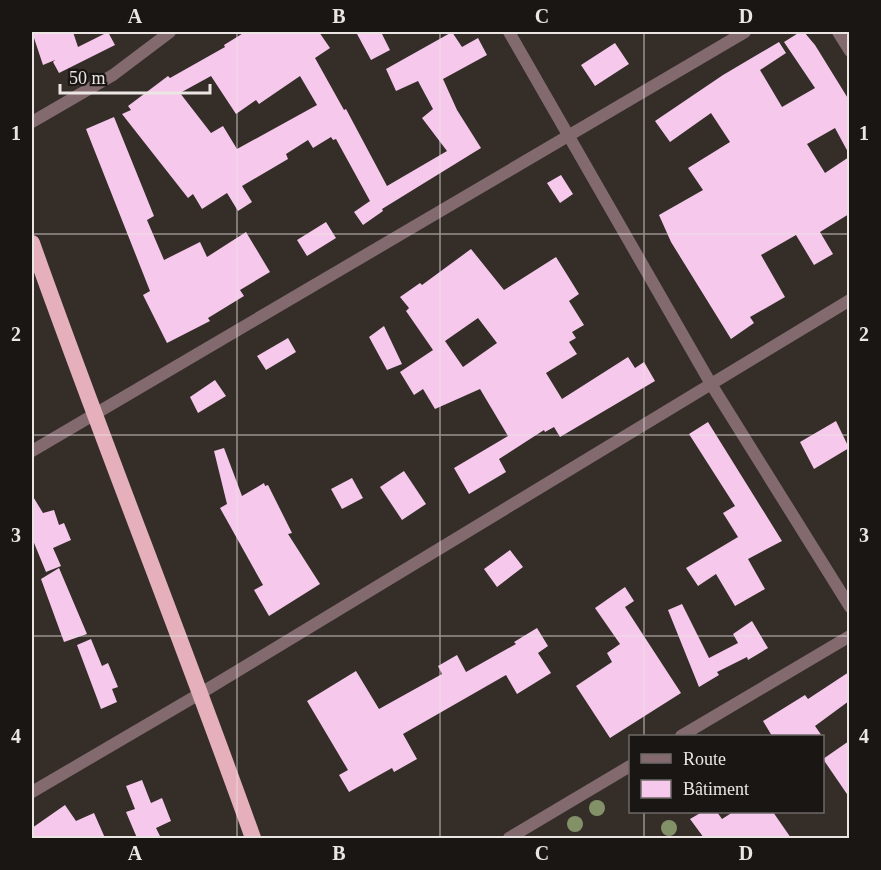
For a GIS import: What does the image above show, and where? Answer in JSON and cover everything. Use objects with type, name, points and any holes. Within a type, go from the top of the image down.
[{"type":"highway","points":[[32,243],[93,414],[201,693],[253,838]]},
{"type":"street","points":[[32,122],[113,75],[171,32]]},
{"type":"street","points":[[509,32],[711,384],[849,607]]},
{"type":"street","points":[[32,451],[745,32]]},
{"type":"street","points":[[838,32],[849,51]]},
{"type":"street","points":[[32,792],[201,693],[849,300]]},
{"type":"street","points":[[683,735],[849,636]]},
{"type":"street","points":[[509,838],[629,767]]},
{"type":"building","points":[[32,32],[73,32],[78,47],[108,32],[115,45],[59,73],[53,62],[55,60],[43,65]]},
{"type":"building","points":[[245,32],[319,32],[330,48],[315,58],[344,110],[346,109],[387,186],[447,151],[422,118],[433,109],[418,81],[396,91],[386,69],[452,32],[462,47],[478,38],[487,55],[443,79],[457,110],[481,148],[382,209],[383,211],[363,225],[354,212],[370,201],[336,139],[333,140],[331,137],[313,148],[308,140],[286,154],[288,159],[242,186],[252,202],[238,211],[227,193],[202,209],[193,194],[188,198],[122,114],[131,110],[128,106],[168,76],[170,78],[225,47],[224,45]],"holes":[[[211,76],[236,114],[256,100],[259,104],[300,76],[317,105],[237,149],[223,126],[211,133],[180,93]]]},
{"type":"building","points":[[356,32],[381,32],[390,50],[371,60]]},
{"type":"building","points":[[804,32],[815,45],[849,100],[849,154],[835,128],[807,144],[825,173],[849,157],[849,214],[820,232],[833,254],[814,265],[796,235],[761,255],[785,297],[750,317],[754,323],[731,339],[671,242],[659,215],[703,190],[688,168],[730,142],[711,113],[670,142],[655,121],[723,75],[779,42],[786,53],[760,70],[782,107],[815,88],[784,42]]},
{"type":"building","points":[[615,43],[629,64],[595,86],[581,65]]},
{"type":"building","points":[[114,117],[154,216],[147,220],[164,260],[200,242],[207,257],[246,232],[270,272],[240,290],[244,296],[208,318],[210,321],[167,343],[143,295],[150,291],[86,129]]},
{"type":"building","points":[[561,175],[573,194],[560,203],[547,183]]},
{"type":"building","points":[[326,222],[336,238],[307,256],[297,240]]},
{"type":"building","points":[[471,249],[504,290],[556,257],[579,294],[569,301],[584,325],[572,332],[576,338],[569,342],[577,354],[546,373],[562,399],[628,357],[635,368],[644,362],[655,381],[560,437],[554,427],[545,432],[544,430],[499,459],[506,472],[469,494],[454,468],[508,436],[480,389],[435,409],[423,389],[414,395],[400,372],[433,350],[406,311],[409,308],[400,297],[420,283],[422,285]],"holes":[[[478,318],[497,343],[463,367],[445,341]]]},
{"type":"building","points":[[384,326],[402,364],[387,370],[369,337]]},
{"type":"building","points":[[288,338],[296,352],[266,370],[257,356]]},
{"type":"building","points":[[215,380],[226,396],[198,413],[190,397]]},
{"type":"building","points":[[836,421],[849,448],[814,469],[800,442]]},
{"type":"building","points":[[708,422],[782,541],[748,559],[765,589],[735,606],[716,574],[698,586],[686,568],[738,537],[723,513],[735,506],[689,434]]},
{"type":"building","points":[[224,448],[242,496],[264,483],[265,486],[268,485],[292,533],[288,534],[320,584],[269,616],[254,590],[263,585],[220,508],[227,504],[214,451]]},
{"type":"building","points":[[404,471],[426,504],[402,520],[380,487]]},
{"type":"building","points":[[352,478],[363,498],[342,509],[331,489]]},
{"type":"building","points":[[32,495],[43,513],[54,510],[59,525],[64,523],[71,540],[53,548],[61,566],[46,572],[32,538]]},
{"type":"building","points":[[510,550],[523,567],[497,587],[484,569]]},
{"type":"building","points":[[59,568],[87,634],[64,642],[41,579]]},
{"type":"building","points":[[625,587],[634,601],[625,607],[681,693],[610,738],[576,686],[612,662],[607,653],[620,644],[595,608]]},
{"type":"building","points":[[682,604],[709,658],[738,643],[733,634],[752,621],[768,648],[748,660],[747,657],[717,672],[719,675],[699,687],[668,610]]},
{"type":"building","points":[[537,628],[548,646],[538,653],[551,673],[517,694],[506,675],[403,734],[417,759],[394,772],[392,768],[349,792],[339,775],[348,770],[307,701],[356,671],[379,709],[442,674],[438,666],[457,655],[466,672],[516,644],[514,642]]},
{"type":"building","points":[[91,639],[102,666],[108,663],[118,687],[112,689],[117,702],[101,709],[77,645]]},
{"type":"building","points":[[849,672],[849,701],[815,726],[821,735],[771,735],[763,721],[805,695],[808,699]]},
{"type":"building","points":[[849,741],[849,797],[824,760]]},
{"type":"building","points":[[142,780],[151,803],[162,798],[171,821],[156,828],[161,838],[137,838],[126,812],[135,809],[126,786]]},
{"type":"building","points":[[65,805],[76,821],[94,813],[105,838],[32,838],[32,828]]},
{"type":"building","points":[[700,813],[718,813],[722,819],[731,813],[774,813],[791,838],[704,838],[690,819]]}]
